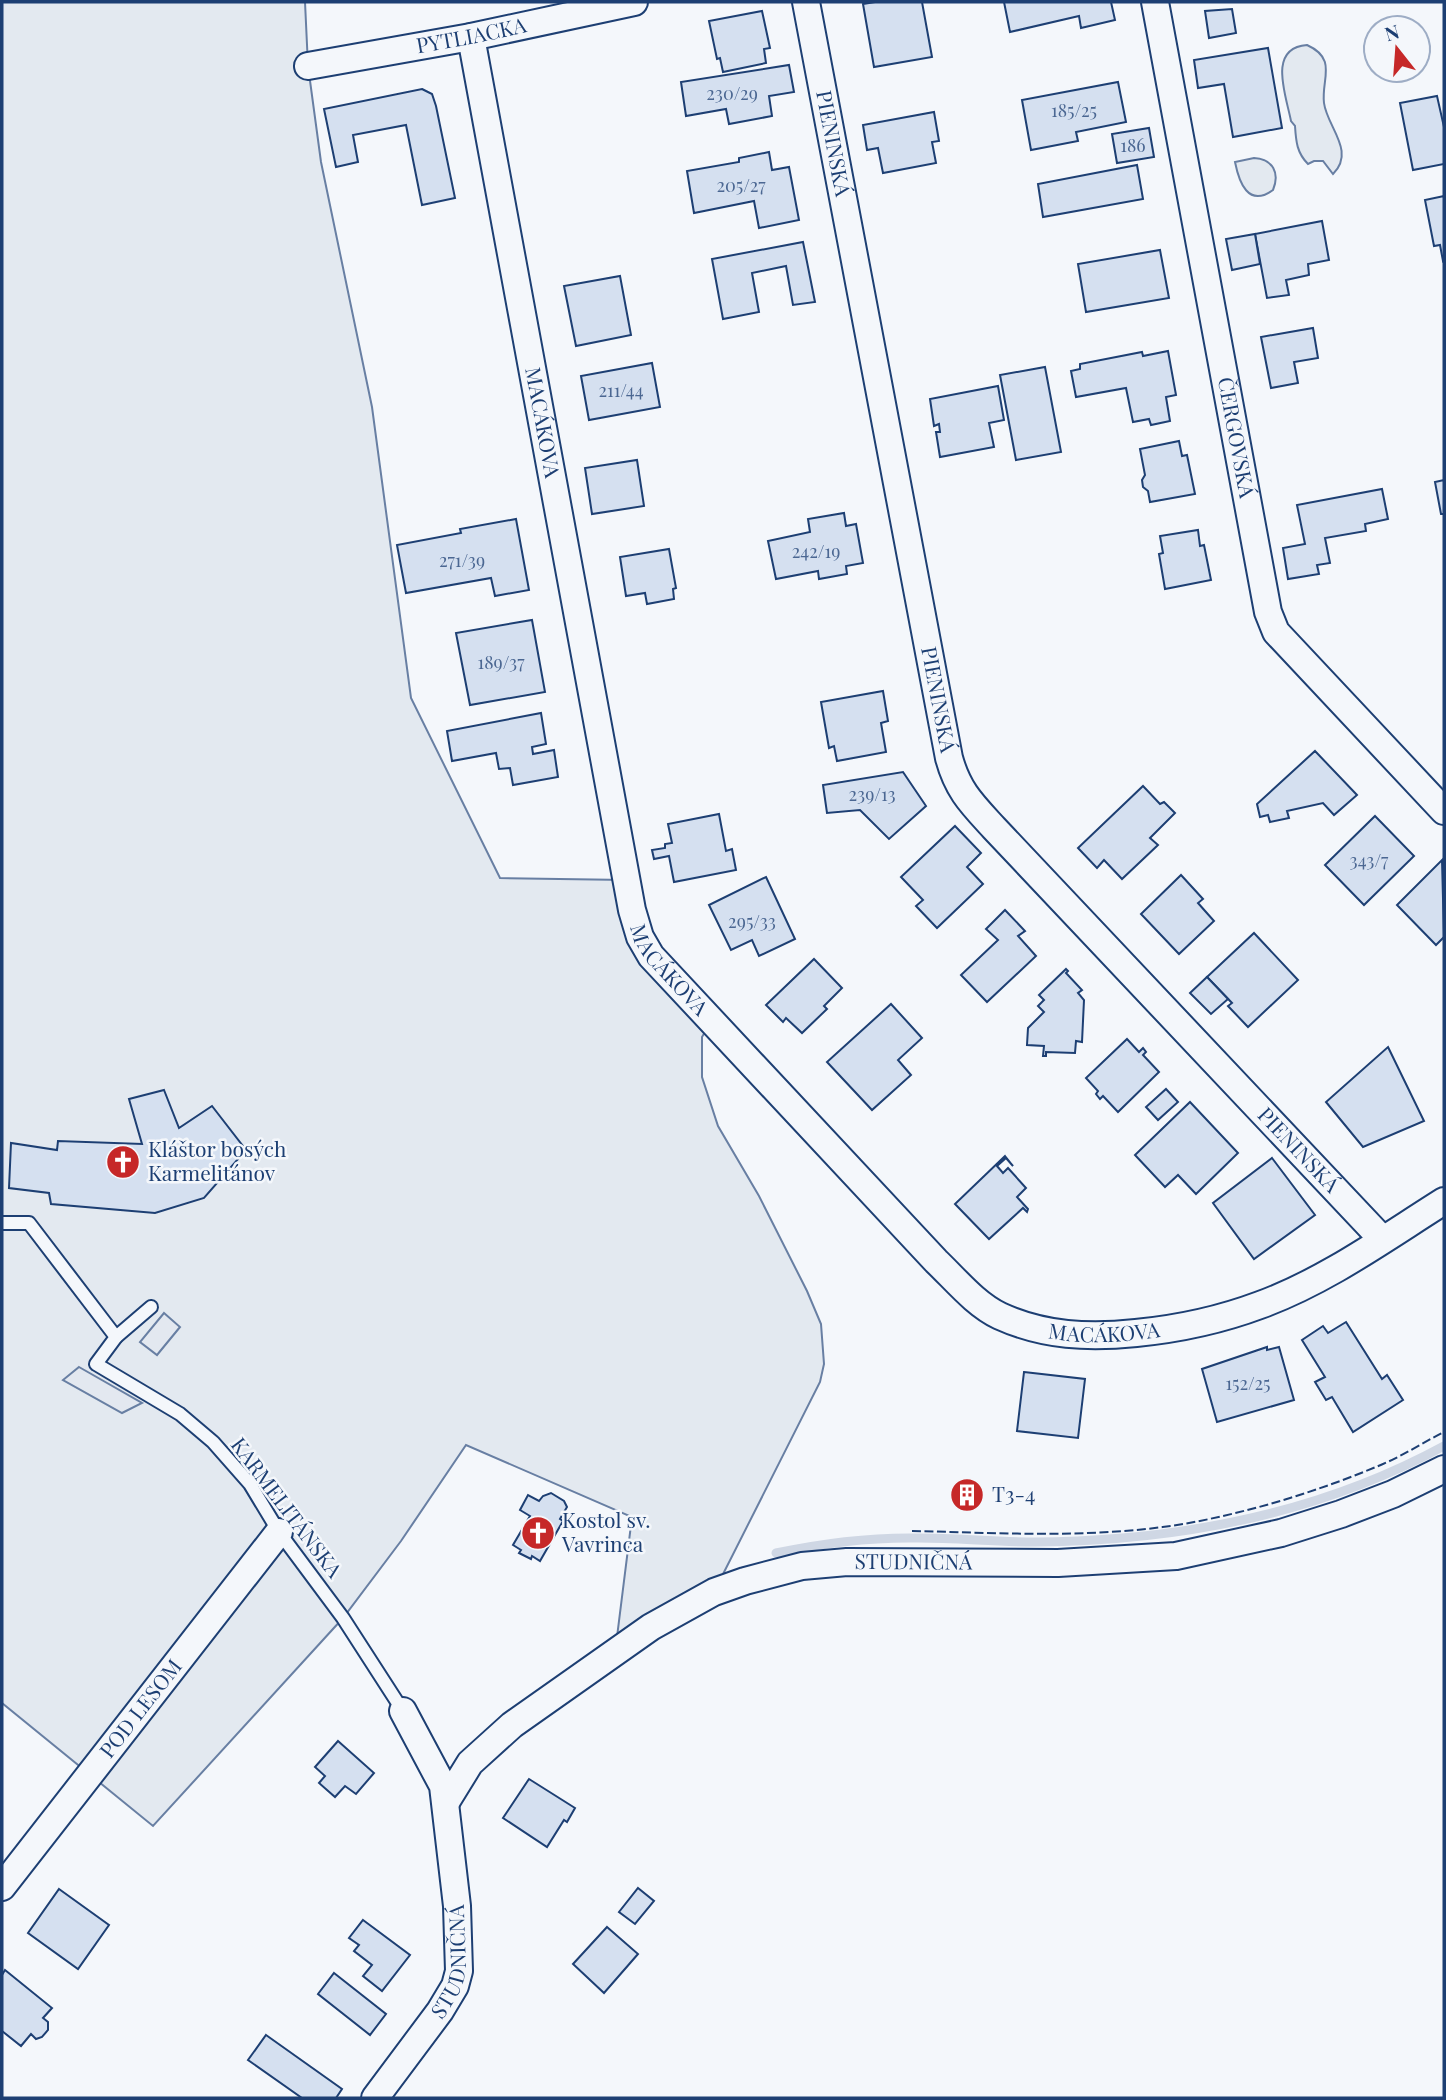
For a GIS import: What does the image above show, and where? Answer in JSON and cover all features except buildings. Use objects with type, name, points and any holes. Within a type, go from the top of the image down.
[{"type":"street","name":"PYTLIACKA","points":[[308,66],[471,37],[634,2]]},
{"type":"street","name":"PIENINSKÁ","points":[[806,2],[948,758],[955,779],[967,799],[1382,1239]]},
{"type":"street","name":"ČERGOVSKÁ","points":[[1155,2],[1268,612],[1276,632],[1444,811]]},
{"type":"street","name":"MACÁKOVA","points":[[471,37],[632,910],[640,937],[651,956],[936,1261],[974,1298],[999,1315],[1039,1329],[1086,1336],[1158,1331],[1262,1305],[1336,1269],[1444,1201]]},
{"type":"street","name":"STUDNIČNÁ","points":[[446,1802],[470,1762],[512,1725],[651,1628],[714,1591],[802,1566],[847,1562],[1059,1563],[1176,1556],[1281,1533],[1341,1514],[1393,1494],[1444,1469]]},
{"type":"street","name":"POD LESOM","points":[[2,1887],[279,1532]]},
{"type":"street","name":"STUDNIČNÁ","points":[[375,2098],[440,2011],[455,1986],[459,1971],[457,1906],[443,1786],[403,1710]]},
{"type":"lane","points":[[2,1223],[29,1223],[116,1337],[151,1307]]},
{"type":"lane","name":"KARMELITÁNSKA","points":[[116,1337],[96,1364],[180,1414],[213,1442],[250,1484],[279,1532],[344,1618],[403,1710]]},
{"type":"shaded area","points":[[2,2],[305,2],[308,66],[321,162],[372,407],[411,698],[500,878],[627,880],[632,910],[711,1022],[702,1037],[702,1077],[718,1126],[759,1196],[821,1324],[824,1364],[820,1382],[714,1592],[615,1653],[632,1517],[466,1445],[401,1541],[343,1618],[153,1826],[2,1703]]},
{"type":"shaded area","points":[[1307,45],[1317,51],[1325,63],[1324,103],[1342,157],[1333,174],[1323,161],[1308,164],[1301,156],[1283,86],[1283,64],[1287,54],[1295,48]]},
{"type":"shaded area","points":[[1254,158],[1266,161],[1275,173],[1273,190],[1264,195],[1257,196],[1246,190],[1237,170],[1235,162]]},
{"type":"shaded area","points":[[164,1313],[180,1327],[157,1355],[140,1342]]},
{"type":"shaded area","points":[[79,1367],[142,1403],[122,1413],[63,1380]]},
{"type":"waterway","points":[[776,1553],[865,1540],[933,1538],[1035,1542],[1141,1536],[1193,1529],[1246,1519],[1347,1490],[1444,1446]]},
{"type":"fence","points":[[912,1531],[1086,1533],[1189,1523],[1263,1506],[1336,1482],[1391,1460],[1444,1432]]},
{"type":"place","name":"Kláštor bosých Karmelitánov","points":[[123,1162]]},
{"type":"place","name":"T3-4","points":[[967,1495]]},
{"type":"place","name":"Kostol sv. Vavrinca","points":[[538,1533]]}]
